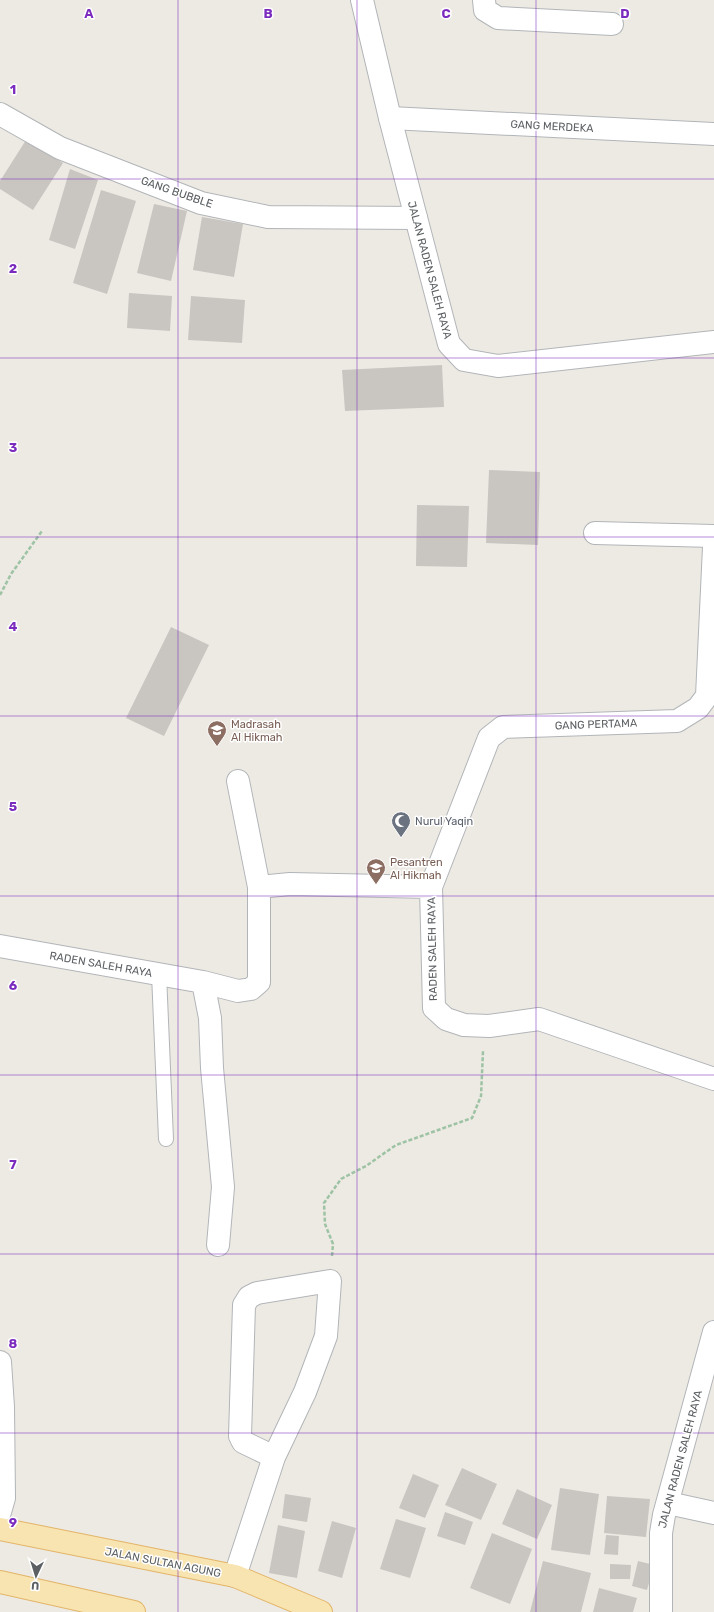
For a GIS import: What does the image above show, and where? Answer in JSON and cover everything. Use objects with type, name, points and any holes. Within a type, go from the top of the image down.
[{"type":"main road","name":"JALAN SULTAN AGUNG","points":[[0,1530],[235,1576],[321,1612]]},
{"type":"main road","points":[[0,1582],[134,1612]]},
{"type":"street","name":"JALAN RADEN SALEH RAYA","points":[[362,0],[390,118],[449,344],[464,360],[498,366],[714,342]]},
{"type":"street","points":[[484,0],[485,10],[498,18],[612,24]]},
{"type":"street","name":"GANG BUBBLE","points":[[0,114],[60,148],[201,203],[268,217],[416,218]]},
{"type":"street","name":"GANG MERDEKA","points":[[390,118],[714,134]]},
{"type":"street","points":[[595,533],[714,536]]},
{"type":"street","name":"GANG PERTAMA","points":[[431,887],[489,738],[503,727],[677,720],[698,708],[707,696],[714,547]]},
{"type":"street","points":[[238,781],[259,887]]},
{"type":"street","name":"RADEN SALEH RAYA","points":[[0,946],[203,982],[238,991],[251,989],[259,982],[259,887],[290,884],[431,887],[434,1008],[446,1019],[464,1025],[489,1026],[539,1019],[714,1079]]},
{"type":"street","points":[[203,982],[210,1018],[212,1068],[223,1187],[218,1245]]},
{"type":"street","points":[[235,1576],[274,1456],[305,1392],[326,1336],[330,1281],[257,1293],[249,1297],[244,1305],[240,1436],[243,1442],[274,1456]]},
{"type":"street","name":"JALAN RADEN SALEH RAYA","points":[[661,1612],[661,1533],[714,1332]]},
{"type":"street","points":[[0,1362],[3,1407],[4,1498],[0,1512]]},
{"type":"street","points":[[668,1503],[714,1513]]},
{"type":"lane","points":[[159,974],[166,1139]]},
{"type":"path","points":[[0,595],[11,574],[42,531]]},
{"type":"path","points":[[330,1281],[333,1244],[325,1224],[324,1203],[341,1179],[366,1166],[396,1145],[472,1118],[481,1096],[482,1061],[489,1026]]},
{"type":"building","points":[[26,140],[63,163],[33,210],[0,189],[0,181]]},
{"type":"building","points":[[70,169],[98,180],[75,249],[49,240]]},
{"type":"building","points":[[101,190],[136,201],[107,294],[73,283]]},
{"type":"building","points":[[154,204],[187,211],[171,281],[137,273]]},
{"type":"building","points":[[202,217],[243,224],[234,277],[193,270]]},
{"type":"building","points":[[129,293],[172,296],[170,331],[127,328]]},
{"type":"building","points":[[191,296],[245,300],[242,343],[188,340]]},
{"type":"building","points":[[442,365],[444,407],[345,411],[342,370]]},
{"type":"building","points":[[489,470],[540,472],[538,545],[486,543]]},
{"type":"building","points":[[417,505],[469,506],[467,567],[416,566]]},
{"type":"building","points":[[171,627],[209,645],[164,736],[126,718]]},
{"type":"building","points":[[462,1468],[497,1484],[481,1520],[445,1505]]},
{"type":"building","points":[[413,1474],[439,1485],[425,1518],[399,1508]]},
{"type":"building","points":[[560,1488],[599,1494],[590,1555],[551,1550]]},
{"type":"building","points":[[517,1489],[552,1505],[537,1539],[502,1524]]},
{"type":"building","points":[[285,1494],[311,1498],[307,1522],[282,1518]]},
{"type":"building","points":[[607,1496],[650,1499],[646,1537],[604,1533]]},
{"type":"building","points":[[445,1512],[473,1522],[465,1545],[437,1536]]},
{"type":"building","points":[[396,1519],[426,1528],[410,1578],[380,1569]]},
{"type":"building","points":[[332,1521],[356,1528],[342,1578],[318,1571]]},
{"type":"building","points":[[278,1525],[305,1531],[297,1578],[269,1573]]},
{"type":"building","points":[[492,1533],[532,1549],[510,1604],[470,1588]]},
{"type":"building","points":[[606,1535],[619,1536],[618,1555],[604,1554]]},
{"type":"building","points":[[543,1561],[591,1573],[581,1612],[530,1612]]},
{"type":"building","points":[[638,1561],[654,1565],[647,1590],[632,1586]]},
{"type":"building","points":[[610,1564],[631,1565],[630,1579],[610,1579]]},
{"type":"building","points":[[599,1588],[637,1598],[633,1612],[593,1612]]},
{"type":"place","name":"Madrasah Al Hikmah","points":[[217,747]]},
{"type":"place","name":"Nurul Yaqin","points":[[401,838]]},
{"type":"place","name":"Pesantren Al Hikmah","points":[[376,885]]}]
